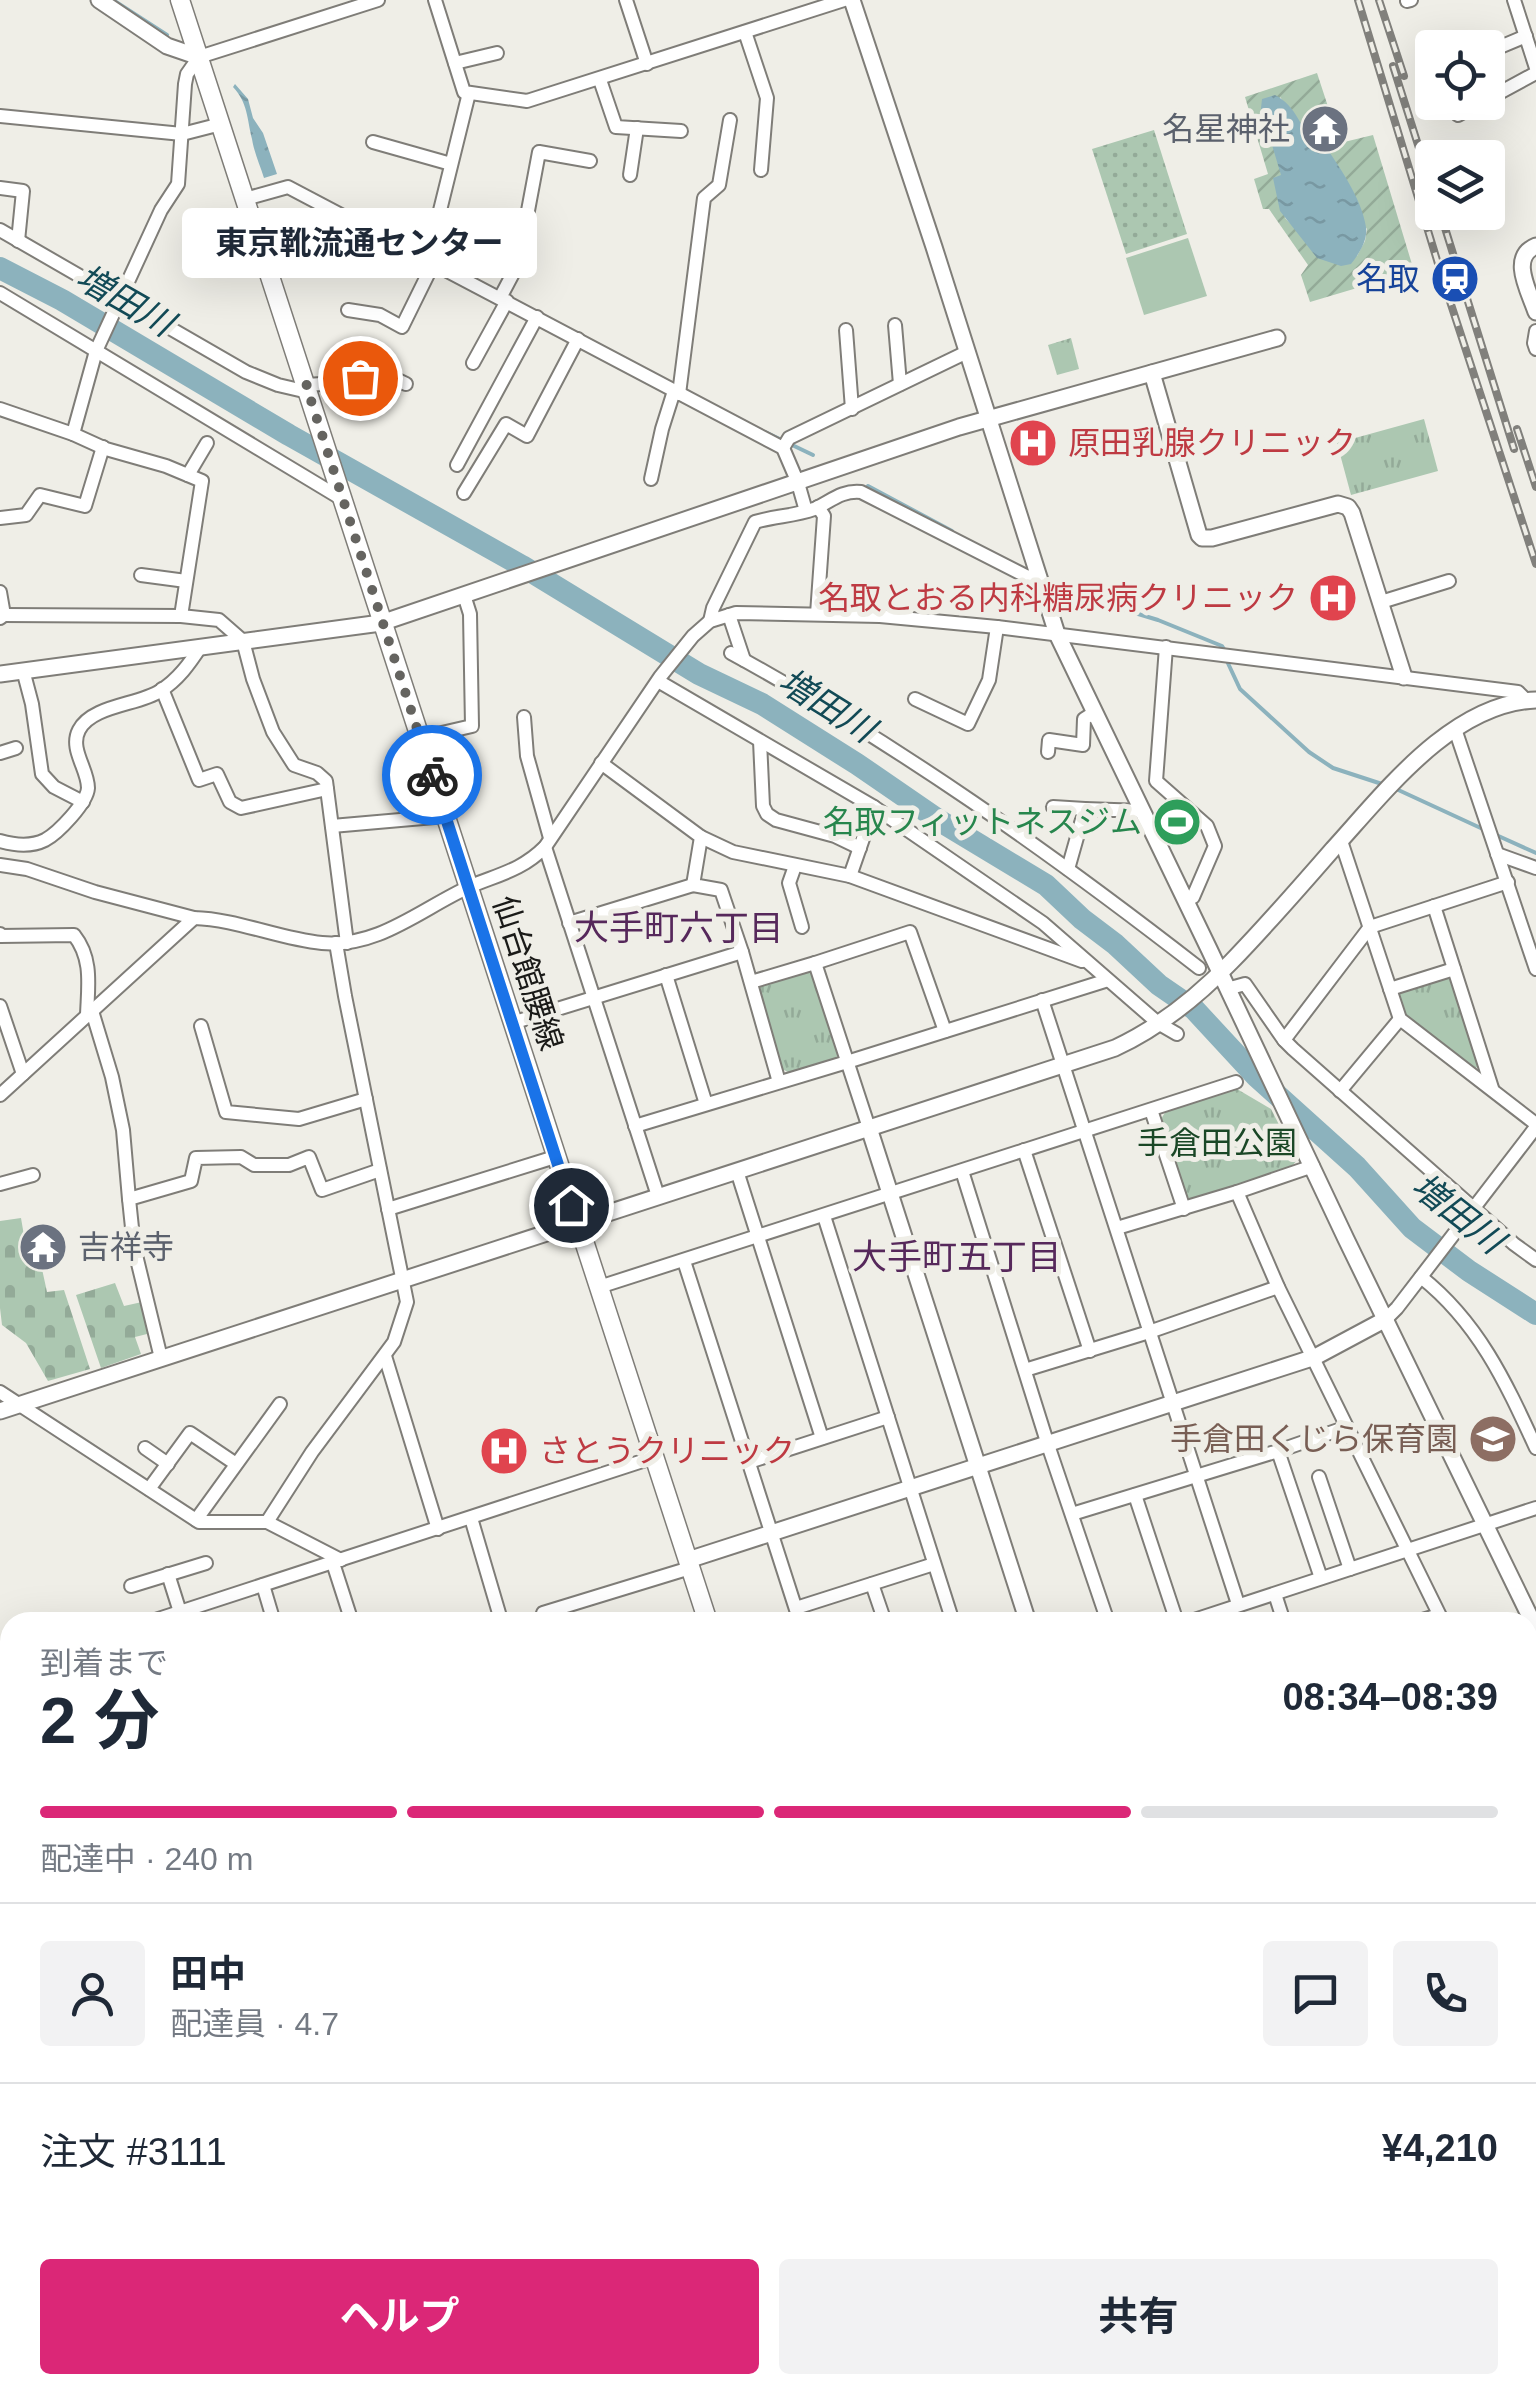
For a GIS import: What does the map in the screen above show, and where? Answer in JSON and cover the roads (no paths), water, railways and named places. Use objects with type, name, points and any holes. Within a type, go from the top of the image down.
[{"type":"main road","name":"仙台館腰線","points":[[180,0],[705,1612]]},
{"type":"street","points":[[99,0],[167,46],[199,57],[378,0]]},
{"type":"street","points":[[435,0],[464,92],[527,101],[848,0],[968,352],[1057,634],[1209,949],[1214,978],[1230,995],[1528,1612]]},
{"type":"street","points":[[626,0],[646,64]]},
{"type":"street","points":[[1505,88],[1536,70],[1514,0]]},
{"type":"street","points":[[746,32],[766,98],[761,170]]},
{"type":"street","points":[[1505,45],[1526,36]]},
{"type":"street","points":[[455,62],[497,53]]},
{"type":"street","points":[[73,434],[96,351],[161,210],[178,184],[187,74],[199,57]]},
{"type":"street","points":[[600,80],[616,127],[681,131]]},
{"type":"street","points":[[348,310],[380,315],[402,327],[430,258],[468,93]]},
{"type":"street","points":[[0,116],[182,134],[221,124]]},
{"type":"street","points":[[651,479],[662,428],[677,393],[704,198],[719,185],[730,120]]},
{"type":"street","points":[[630,175],[637,128]]},
{"type":"street","points":[[373,142],[452,164]]},
{"type":"street","points":[[473,363],[518,264],[539,152],[590,161]]},
{"type":"street","points":[[245,199],[288,187],[430,258],[677,393],[786,444],[798,483],[812,509],[824,516],[817,614]]},
{"type":"street","points":[[0,188],[23,191],[18,241]]},
{"type":"street","points":[[0,230],[246,372],[307,389],[381,372],[406,384]]},
{"type":"street","points":[[1536,246],[1523,255],[1521,266],[1536,312]]},
{"type":"street","points":[[0,293],[341,495]]},
{"type":"street","points":[[457,465],[536,317]]},
{"type":"street","points":[[896,326],[900,384]]},
{"type":"street","points":[[846,330],[852,409]]},
{"type":"street","points":[[1536,331],[1536,350]]},
{"type":"street","points":[[0,674],[381,623],[988,418],[1277,338]]},
{"type":"street","points":[[464,492],[506,424],[527,436],[578,339]]},
{"type":"street","points":[[786,444],[968,352]]},
{"type":"street","points":[[1152,373],[1199,535],[1212,538],[1343,504],[1352,513],[1404,676]]},
{"type":"street","points":[[1,411],[202,481],[181,616]]},
{"type":"street","points":[[188,475],[207,443]]},
{"type":"street","points":[[0,518],[26,515],[40,496],[85,506],[103,447]]},
{"type":"street","points":[[710,621],[712,608],[755,522],[812,509],[853,490],[1028,577],[1038,574]]},
{"type":"street","points":[[141,575],[186,581]]},
{"type":"street","points":[[1381,602],[1448,581]]},
{"type":"street","points":[[0,592],[2,617],[181,616],[219,620],[243,641],[273,732],[294,765],[317,773],[326,781],[342,943],[366,1098],[407,1302],[394,1342],[312,1452],[267,1522]]},
{"type":"street","points":[[420,738],[472,726],[470,614],[464,596]]},
{"type":"street","points":[[729,614],[737,657],[812,699],[1068,869],[1198,968]]},
{"type":"street","points":[[0,865],[27,869],[194,918],[304,940],[342,943],[373,936],[469,887],[531,861],[692,636],[710,621],[729,614],[880,616],[997,627],[1404,676],[1518,692],[1531,700]]},
{"type":"street","points":[[914,699],[968,724],[988,680],[997,627]]},
{"type":"street","points":[[0,841],[28,845],[46,840],[72,816],[86,797],[88,784],[75,739],[81,725],[98,714],[158,693],[190,663],[201,646]]},
{"type":"street","points":[[1166,647],[1156,781],[1207,826],[1215,846],[1193,897],[1186,901]]},
{"type":"street","points":[[23,670],[42,774],[54,787],[83,802]]},
{"type":"street","points":[[659,679],[874,807],[1042,923],[1177,1034]]},
{"type":"street","points":[[162,689],[199,780],[217,774],[230,802],[241,808],[327,789]]},
{"type":"street","points":[[0,1411],[1116,1048],[1162,1020],[1214,978],[1420,757],[1455,728],[1489,710],[1531,700]]},
{"type":"street","points":[[1049,740],[1082,745],[1084,719],[1095,712]]},
{"type":"street","points":[[524,716],[528,756],[569,924],[658,1196]]},
{"type":"street","points":[[1455,728],[1536,969]]},
{"type":"street","points":[[760,740],[762,806],[767,814],[860,848]]},
{"type":"street","points":[[0,753],[16,748]]},
{"type":"street","points":[[602,763],[701,837],[733,852],[850,876],[1088,962]]},
{"type":"street","points":[[850,876],[874,807]]},
{"type":"street","points":[[1053,807],[1143,811]]},
{"type":"street","points":[[1068,869],[1085,809]]},
{"type":"street","points":[[332,826],[446,816]]},
{"type":"street","points":[[692,886],[701,837]]},
{"type":"street","points":[[548,1612],[771,1532],[1315,1357],[1386,1319],[1536,1126],[1400,1020],[1340,842]]},
{"type":"street","points":[[1495,848],[1536,868]]},
{"type":"street","points":[[795,866],[789,883],[802,927]]},
{"type":"street","points":[[1284,1040],[1370,928],[1508,882]]},
{"type":"street","points":[[569,924],[692,886],[721,890],[779,1082]]},
{"type":"street","points":[[1434,906],[1493,1090]]},
{"type":"street","points":[[0,1094],[194,918]]},
{"type":"street","points":[[750,982],[910,932],[945,1031]]},
{"type":"street","points":[[0,934],[74,934],[82,945],[88,966],[89,1013],[112,1077],[123,1130],[134,1246],[161,1358]]},
{"type":"street","points":[[1180,954],[1209,949]]},
{"type":"street","points":[[512,1023],[742,952]]},
{"type":"street","points":[[815,963],[1025,1612]]},
{"type":"street","points":[[1390,990],[1454,969]]},
{"type":"street","points":[[666,975],[706,1104]]},
{"type":"street","points":[[635,1126],[1108,980]]},
{"type":"street","points":[[1230,995],[1244,984],[1284,1040],[1472,1209],[1536,1260]]},
{"type":"street","points":[[1042,1000],[1238,1604]]},
{"type":"street","points":[[0,1006],[22,1074]]},
{"type":"street","points":[[1340,1091],[1400,1020]]},
{"type":"street","points":[[201,1026],[226,1112],[299,1119],[366,1098]]},
{"type":"street","points":[[599,1288],[1236,1082]]},
{"type":"street","points":[[1151,1110],[1184,1209]]},
{"type":"street","points":[[1024,1150],[1090,1350]]},
{"type":"street","points":[[388,1209],[555,1156]]},
{"type":"street","points":[[129,1199],[191,1181],[196,1158],[241,1158],[254,1165],[288,1164],[309,1157],[322,1190],[380,1170]]},
{"type":"street","points":[[1117,1228],[1313,1166]]},
{"type":"street","points":[[737,1171],[822,1438]]},
{"type":"street","points":[[962,1171],[1105,1612]]},
{"type":"street","points":[[0,1184],[32,1175]]},
{"type":"street","points":[[1236,1192],[1438,1612]]},
{"type":"street","points":[[824,1216],[950,1612]]},
{"type":"street","points":[[684,1261],[797,1612]]},
{"type":"street","points":[[1421,1277],[1460,1313],[1496,1364],[1530,1420],[1536,1448]]},
{"type":"street","points":[[1025,1370],[1150,1332],[1278,1286]]},
{"type":"street","points":[[384,1356],[438,1529]]},
{"type":"street","points":[[0,1392],[199,1522],[267,1522],[337,1561],[350,1612]]},
{"type":"street","points":[[196,1520],[280,1404]]},
{"type":"street","points":[[748,1462],[888,1417]]},
{"type":"street","points":[[1072,1514],[1347,1426]]},
{"type":"street","points":[[149,1489],[190,1433],[236,1464]]},
{"type":"street","points":[[145,1448],[168,1464]]},
{"type":"street","points":[[1278,1451],[1321,1578]]},
{"type":"street","points":[[168,1574],[180,1612],[655,1458]]},
{"type":"street","points":[[1319,1478],[1350,1568]]},
{"type":"street","points":[[1135,1495],[1174,1612]]},
{"type":"street","points":[[1216,1612],[1536,1508]]},
{"type":"street","points":[[471,1518],[498,1612]]},
{"type":"street","points":[[131,1586],[206,1563]]},
{"type":"street","points":[[805,1612],[934,1564]]},
{"type":"street","points":[[872,1584],[882,1612]]},
{"type":"street","points":[[262,1586],[271,1612]]},
{"type":"street","points":[[1275,1594],[1281,1612]]},
{"type":"water","points":[[235,84],[248,99],[277,174],[264,178]]},
{"type":"water","points":[[1275,95],[1294,112],[1312,151],[1330,153],[1357,198],[1366,232],[1351,264],[1341,266],[1317,258],[1280,211],[1273,178],[1281,175],[1261,108],[1262,99]]},
{"type":"waterway","points":[[113,0],[167,35]]},
{"type":"waterway","name":"増田川","points":[[0,268],[522,566],[699,674],[762,704],[1046,885],[1159,985],[1194,1009],[1256,1076],[1357,1167],[1412,1228],[1536,1314]]},
{"type":"waterway","points":[[765,432],[813,455]]},
{"type":"waterway","points":[[868,486],[952,531]]},
{"type":"waterway","points":[[1060,588],[1158,620],[1224,649]]},
{"type":"waterway","points":[[1226,659],[1240,689],[1309,752],[1333,768],[1385,785]]},
{"type":"waterway","points":[[1394,788],[1485,830]]},
{"type":"waterway","points":[[1494,834],[1536,853]]},
{"type":"railway","points":[[1358,0],[1443,280],[1536,564]]},
{"type":"railway","points":[[1379,0],[1404,76]]},
{"type":"railway","points":[[1393,66],[1416,140]]},
{"type":"railway","points":[[1446,230],[1514,449]]},
{"type":"railway","points":[[1517,429],[1536,487]]},
{"type":"place","name":"名星神社","points":[[1325,129]]},
{"type":"place","name":"名取","points":[[1455,279]]},
{"type":"place","name":"東京靴流通センター","points":[[360,378]]},
{"type":"place","name":"原田乳腺クリニック","points":[[1033,443]]},
{"type":"place","name":"名取とおる内科糖尿病クリニック","points":[[1333,598]]},
{"type":"place","name":"名取フィットネスジム","points":[[1177,822]]},
{"type":"place","name":"吉祥寺","points":[[43,1247]]},
{"type":"place","name":"手倉田くじら保育園","points":[[1493,1439]]},
{"type":"place","name":"さとうクリニック","points":[[504,1451]]},
{"type":"district","name":"大手町六丁目","points":[[679,927]]},
{"type":"district","name":"大手町五丁目","points":[[957,1256]]},
{"type":"park label","name":"手倉田公園","points":[[1217,1143]]}]
